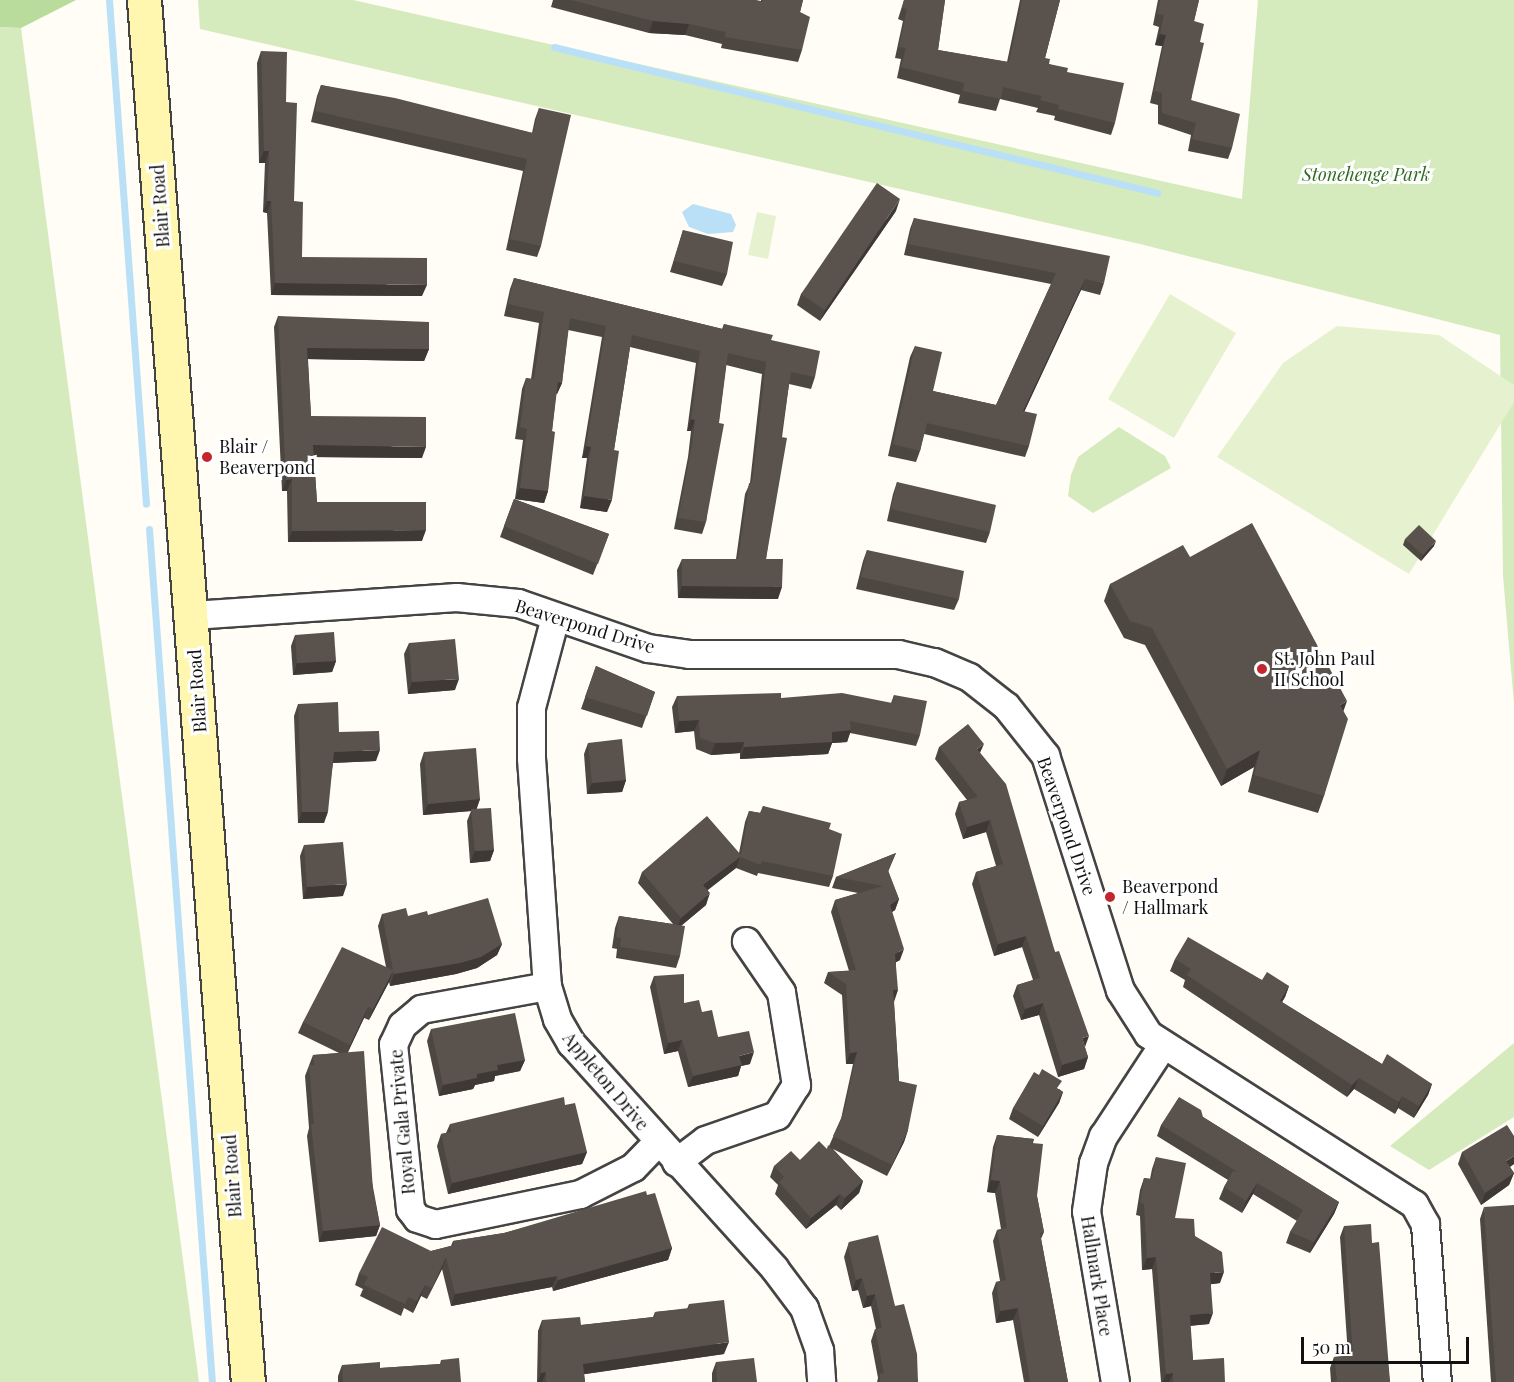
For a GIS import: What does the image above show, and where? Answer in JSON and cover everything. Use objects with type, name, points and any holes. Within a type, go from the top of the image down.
[{"type":"main road","name":"Blair Road","points":[[144,0],[248,1382]]},
{"type":"street","name":"Beaverpond Drive","points":[[192,615],[456,597],[518,603],[658,650],[689,654],[898,654],[934,662],[969,677],[1006,706],[1046,754],[1120,990],[1148,1034],[1162,1046],[1414,1204],[1425,1224],[1437,1382]]},
{"type":"street","name":"Appleton Drive","points":[[555,617],[531,707],[531,758],[547,986],[557,1019],[571,1043],[657,1142],[774,1268],[804,1308],[819,1350],[821,1382]]},
{"type":"street","points":[[676,1162],[705,1140],[777,1115],[796,1085],[782,992],[746,941]]},
{"type":"street","name":"Royal Gala Private","points":[[547,986],[421,1009],[402,1025],[393,1044],[410,1209],[417,1218],[435,1224],[580,1194],[633,1167],[657,1142]]},
{"type":"street","name":"Hallmark Place","points":[[1114,1382],[1086,1211],[1092,1163],[1103,1136],[1162,1046]]},
{"type":"green space","points":[[0,0],[76,0],[21,28],[0,27]]},
{"type":"green space","name":"Stonehenge Park","points":[[198,0],[353,0],[1242,199],[1258,0],[1514,0],[1514,704],[1503,576],[1500,335],[1140,244],[200,29]]},
{"type":"green space","points":[[0,27],[21,28],[199,1382],[0,1382]]},
{"type":"green space","points":[[757,212],[776,216],[768,259],[748,255]]},
{"type":"green space","points":[[1170,294],[1236,333],[1174,438],[1108,399]]},
{"type":"green space","points":[[1337,326],[1439,335],[1514,385],[1514,402],[1409,574],[1217,457],[1283,363]]},
{"type":"green space","points":[[1119,427],[1165,456],[1171,468],[1093,513],[1068,496],[1071,475],[1078,457]]},
{"type":"green space","points":[[1514,1043],[1514,1117],[1429,1170],[1390,1146]]},
{"type":"water","points":[[693,204],[731,214],[736,225],[733,232],[708,234],[689,227],[682,212]]},
{"type":"building","points":[[571,0],[755,0],[762,2],[763,0],[803,0],[800,12],[810,17],[802,50],[725,37],[726,32],[689,24],[653,21]]},
{"type":"building","points":[[904,0],[945,0],[938,50],[1009,62],[1022,0],[1060,0],[1045,58],[1050,59],[1049,64],[1068,68],[1067,72],[1124,83],[1115,123],[1058,109],[1059,105],[1040,100],[1042,96],[1003,87],[1001,99],[963,91],[964,83],[901,67],[906,48],[899,47],[907,9],[902,8]]},
{"type":"building","points":[[1160,0],[1199,0],[1194,21],[1204,24],[1200,42],[1204,43],[1191,100],[1240,114],[1232,148],[1192,139],[1196,123],[1162,113],[1162,93],[1154,91],[1166,35],[1160,34],[1164,15],[1157,14]]},
{"type":"building","points":[[261,51],[287,52],[286,102],[297,103],[294,201],[303,202],[302,257],[427,258],[427,285],[275,283],[271,201],[267,201],[269,151],[264,151]]},
{"type":"building","points":[[321,85],[395,98],[533,133],[539,108],[571,115],[541,246],[510,239],[527,159],[315,111]]},
{"type":"building","points":[[877,183],[900,199],[825,310],[801,294]]},
{"type":"building","points":[[914,218],[1110,256],[1104,283],[1085,279],[1023,411],[1037,414],[1029,446],[927,423],[920,451],[893,444],[915,346],[942,352],[933,391],[996,405],[1056,273],[908,244]]},
{"type":"building","points":[[683,230],[733,242],[727,274],[674,261]]},
{"type":"building","points":[[514,278],[723,329],[724,324],[773,335],[771,340],[820,351],[815,377],[791,372],[781,437],[787,438],[766,559],[783,559],[782,587],[682,586],[682,559],[738,559],[749,483],[752,483],[766,362],[728,353],[719,423],[724,424],[706,522],[678,518],[692,445],[695,420],[691,419],[700,351],[632,335],[614,450],[619,451],[612,500],[584,496],[591,447],[586,446],[606,326],[570,318],[562,383],[558,382],[548,491],[520,488],[527,429],[520,427],[526,378],[534,379],[544,312],[508,304]]},
{"type":"building","points":[[278,316],[429,322],[429,349],[307,348],[311,416],[426,417],[426,447],[313,445],[317,502],[426,502],[426,530],[292,531],[292,479],[286,480]]},
{"type":"building","points":[[897,482],[996,505],[990,532],[891,509]]},
{"type":"building","points":[[514,499],[609,534],[598,564],[504,526]]},
{"type":"building","name":"St. John Paul II School","points":[[1252,523],[1347,701],[1340,705],[1348,719],[1324,796],[1254,775],[1260,750],[1227,769],[1152,628],[1130,621],[1110,584],[1183,545],[1190,557]]},
{"type":"building","points":[[1419,525],[1436,541],[1423,555],[1405,539]]},
{"type":"building","points":[[867,550],[964,571],[959,599],[861,577]]},
{"type":"building","points":[[334,632],[336,661],[297,663],[295,635]]},
{"type":"building","points":[[455,639],[459,679],[412,682],[409,643]]},
{"type":"building","points":[[596,666],[655,692],[647,716],[585,697]]},
{"type":"building","points":[[781,693],[781,698],[842,693],[892,703],[894,695],[927,701],[920,735],[850,721],[851,730],[832,732],[832,742],[744,747],[744,742],[715,743],[700,738],[699,720],[679,721],[677,696]]},
{"type":"building","points":[[338,702],[339,732],[379,731],[380,750],[334,752],[328,812],[302,812],[298,704]]},
{"type":"building","points":[[968,724],[984,744],[977,749],[1006,784],[1055,952],[1059,951],[1089,1036],[1082,1038],[1088,1057],[1062,1065],[1043,1003],[1025,1009],[1017,985],[1040,978],[1026,936],[998,944],[976,872],[1003,864],[990,820],[967,827],[959,802],[978,797],[939,747]]},
{"type":"building","points":[[622,739],[626,780],[592,783],[588,743]]},
{"type":"building","points":[[476,748],[480,799],[428,804],[424,752]]},
{"type":"building","points":[[763,806],[831,823],[829,829],[842,834],[833,876],[762,861],[761,865],[740,857],[703,885],[710,893],[681,918],[642,872],[707,816],[741,855],[749,811],[761,813]]},
{"type":"building","points":[[491,808],[494,850],[475,851],[471,809]]},
{"type":"building","points":[[343,842],[347,884],[307,887],[304,845]]},
{"type":"building","points":[[896,853],[888,870],[899,899],[890,905],[904,949],[895,954],[898,990],[893,990],[899,1081],[917,1085],[908,1130],[892,1165],[833,1136],[844,1112],[857,1052],[850,1053],[846,984],[828,972],[856,970],[835,900],[883,886],[836,877]]},
{"type":"building","points":[[488,898],[502,944],[481,957],[460,963],[394,974],[393,971],[373,1009],[368,1007],[350,1045],[303,1022],[342,947],[393,970],[382,914],[406,908],[408,916],[427,911],[428,915]]},
{"type":"building","points":[[619,916],[685,926],[680,956],[620,947],[621,938],[616,937]]},
{"type":"building","points":[[1188,937],[1262,980],[1267,972],[1289,986],[1280,1001],[1382,1064],[1387,1054],[1432,1084],[1419,1106],[1402,1096],[1399,1102],[1359,1078],[1352,1085],[1187,975],[1191,969],[1175,959]]},
{"type":"building","points":[[684,974],[684,1003],[699,1000],[702,1012],[712,1010],[718,1037],[749,1031],[754,1052],[739,1056],[742,1065],[693,1076],[682,1040],[668,1043],[654,976]]},
{"type":"building","points":[[515,1013],[525,1060],[497,1065],[498,1070],[477,1074],[477,1078],[443,1085],[431,1029]]},
{"type":"building","points":[[364,1051],[373,1191],[380,1225],[323,1231],[311,1124],[314,1124],[309,1065],[314,1065],[313,1055]]},
{"type":"building","points":[[1042,1069],[1062,1081],[1057,1088],[1063,1092],[1043,1126],[1013,1108],[1034,1072],[1039,1075]]},
{"type":"building","points":[[564,1097],[565,1105],[575,1103],[587,1152],[452,1183],[441,1134],[451,1132],[450,1124]]},
{"type":"building","points":[[1179,1097],[1201,1110],[1203,1117],[1339,1202],[1314,1242],[1290,1232],[1303,1210],[1257,1183],[1246,1201],[1224,1187],[1233,1171],[1238,1172],[1161,1125]]},
{"type":"building","points":[[1507,1125],[1514,1136],[1514,1156],[1506,1161],[1514,1173],[1485,1193],[1462,1152]]},
{"type":"building","points":[[997,1135],[1034,1139],[1032,1143],[1043,1144],[1037,1196],[1044,1232],[1040,1233],[1068,1382],[1030,1382],[1018,1308],[1000,1311],[996,1282],[1006,1280],[997,1230],[1007,1228],[1000,1181],[991,1180]]},
{"type":"building","points":[[819,1141],[827,1149],[828,1145],[863,1181],[845,1198],[840,1194],[811,1218],[779,1182],[784,1177],[774,1166],[791,1151],[800,1160]]},
{"type":"building","points":[[1156,1157],[1186,1163],[1175,1218],[1194,1219],[1195,1236],[1222,1252],[1224,1272],[1210,1273],[1213,1313],[1190,1315],[1193,1360],[1224,1358],[1225,1382],[1173,1382],[1173,1373],[1166,1374],[1156,1257],[1147,1258],[1144,1204],[1140,1203],[1144,1178],[1152,1179]]},
{"type":"building","points":[[646,1191],[647,1195],[655,1193],[672,1248],[558,1280],[557,1276],[455,1294],[446,1257],[432,1288],[425,1285],[417,1301],[408,1297],[405,1304],[364,1285],[368,1277],[359,1273],[382,1227],[431,1251],[454,1245],[453,1241],[504,1233]]},
{"type":"building","points":[[1514,1205],[1514,1382],[1496,1382],[1484,1207]]},
{"type":"building","points":[[1371,1224],[1372,1243],[1379,1242],[1390,1382],[1334,1382],[1337,1380],[1334,1357],[1353,1355],[1344,1226]]},
{"type":"building","points":[[878,1235],[895,1306],[904,1304],[917,1354],[918,1382],[880,1382],[880,1374],[884,1373],[875,1329],[882,1328],[875,1294],[867,1296],[862,1278],[856,1280],[848,1246],[849,1242]]},
{"type":"building","points":[[724,1300],[729,1342],[583,1364],[585,1382],[546,1382],[546,1372],[541,1373],[542,1320],[580,1317],[581,1325],[655,1317],[655,1312],[689,1308],[689,1304]]},
{"type":"building","points":[[459,1358],[461,1382],[343,1382],[342,1365],[380,1362],[380,1368],[441,1364],[441,1360]]},
{"type":"building","points":[[754,1358],[757,1382],[717,1382],[716,1362]]},
{"type":"waterway","points":[[109,0],[146,504]]},
{"type":"waterway","points":[[554,47],[1158,193]]},
{"type":"waterway","points":[[149,529],[212,1382]]},
{"type":"place","name":"Blair / Beaverpond","points":[[207,457]]},
{"type":"place","name":"St. John Paul II School","points":[[1262,669]]},
{"type":"place","name":"Beaverpond / Hallmark","points":[[1110,897]]}]
